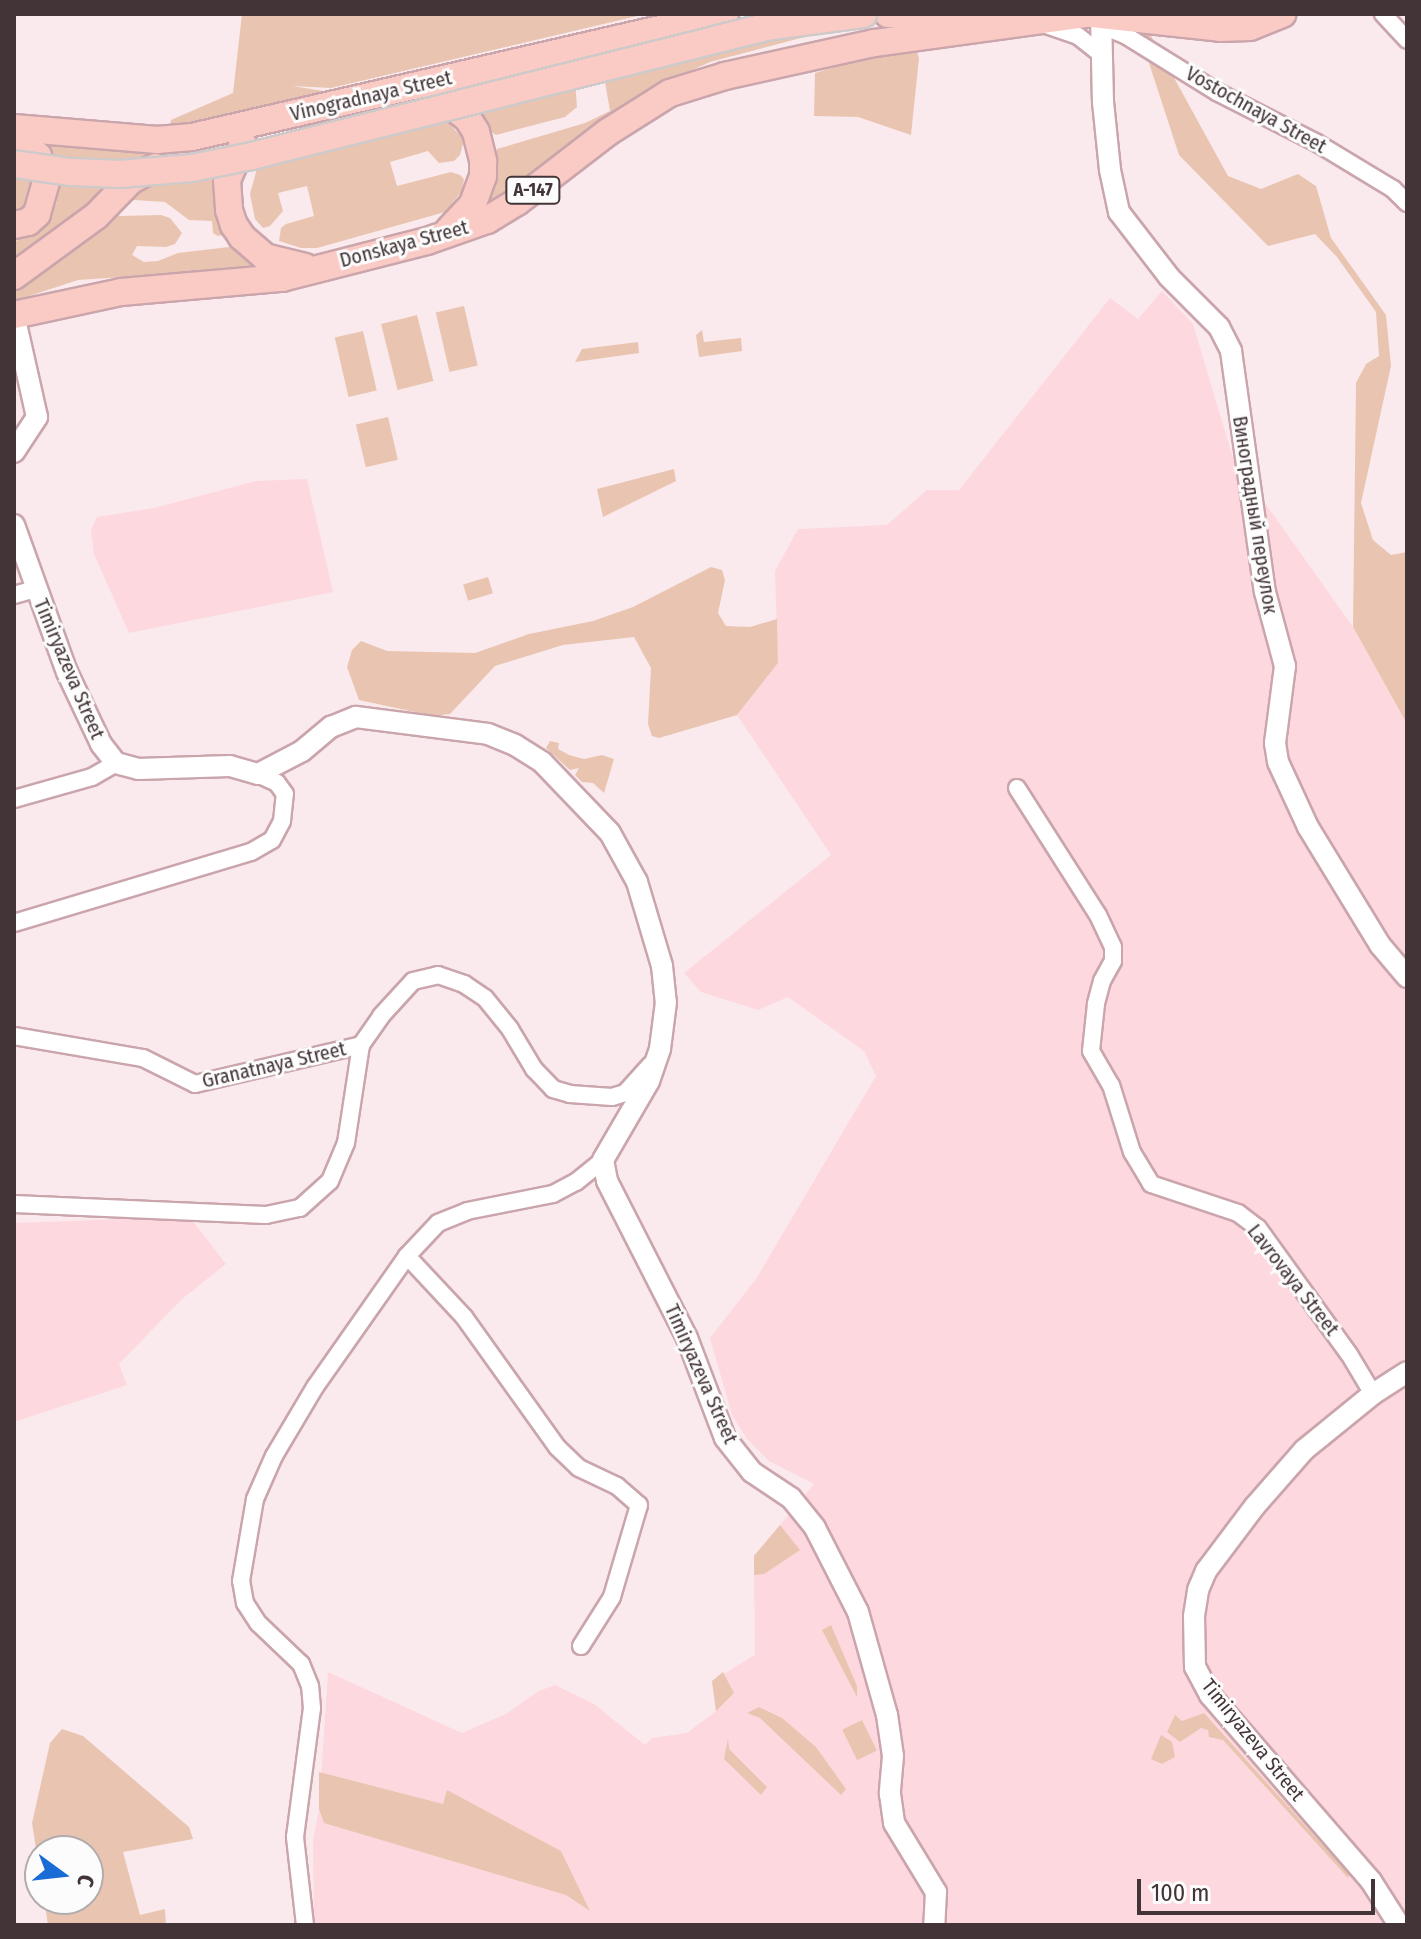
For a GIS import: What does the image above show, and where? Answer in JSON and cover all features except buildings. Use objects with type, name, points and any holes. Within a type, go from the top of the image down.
[{"type":"main road","name":"Vinogradnaya Street","points":[[14,128],[157,140],[192,137],[725,14]]},
{"type":"main road","points":[[14,164],[107,173],[192,168],[252,156],[766,27],[863,14]]},
{"type":"main road","name":"А-147","points":[[888,14],[1044,18]]},
{"type":"main road","name":"А-147","points":[[1095,17],[1220,28],[1250,27],[1283,14]]},
{"type":"main road","name":"Donskaya Street","points":[[14,315],[121,292],[269,280],[427,241],[487,220],[517,202],[617,125],[670,93],[725,76],[874,43],[1044,18],[1095,17]]},
{"type":"main road","name":"А-147","points":[[388,91],[417,90],[445,99],[468,119],[481,146],[483,176],[473,204],[454,227],[427,241]]},
{"type":"main road","name":"А-147","points":[[285,116],[256,129],[237,152],[227,180],[229,210],[242,237],[265,257],[293,267],[322,266]]},
{"type":"main road","name":"А-147","points":[[14,276],[96,216],[130,181],[149,169],[285,116]]},
{"type":"main road","points":[[14,135],[38,156],[46,182],[37,214],[28,222],[14,225]]},
{"type":"street","points":[[1383,14],[1407,40]]},
{"type":"street","name":"Виноградный переулок","points":[[1095,17],[1102,55],[1109,159],[1119,212],[1169,277],[1219,327],[1231,351],[1265,592],[1285,666],[1275,743],[1278,762],[1308,827],[1380,945],[1407,977]]},
{"type":"street","name":"Vostochnaya Street","points":[[1095,17],[1217,92],[1317,143],[1393,189],[1407,203]]},
{"type":"street","points":[[1044,18],[1078,36],[1102,55]]},
{"type":"street","points":[[14,315],[36,405],[35,422],[17,443]]},
{"type":"street","name":"Timiryazeva Street","points":[[14,525],[67,672],[101,744],[116,763],[138,769],[230,766],[258,774]]},
{"type":"street","points":[[14,595],[35,589]]},
{"type":"street","points":[[258,774],[302,751],[331,727],[356,717],[488,734],[515,745],[542,762],[610,833],[637,882],[662,966],[666,1002],[660,1049],[649,1081],[603,1160],[576,1182],[553,1194],[467,1211],[438,1223],[407,1256],[293,1421],[255,1499],[241,1581],[245,1603],[258,1623],[301,1664],[310,1686],[312,1708],[295,1837],[305,1925]]},
{"type":"street","name":"Timiryazeva Street","points":[[14,799],[92,777],[116,763]]},
{"type":"street","points":[[14,923],[251,852],[272,840],[282,821],[285,794],[277,783],[258,774]]},
{"type":"street","name":"Lavrovaya Street","points":[[1017,788],[1098,915],[1113,947],[1113,961],[1102,981],[1096,1004],[1091,1051],[1111,1085],[1132,1152],[1151,1184],[1238,1213],[1258,1228],[1333,1331],[1373,1394]]},
{"type":"street","points":[[361,1045],[381,1016],[413,981],[438,975],[464,984],[485,998],[534,1069],[553,1089],[593,1097],[625,1093],[643,1076],[660,1049]]},
{"type":"street","name":"Granatnaya Street","points":[[14,1036],[143,1058],[195,1084],[361,1045],[354,1111],[346,1143],[330,1181],[300,1208],[266,1215],[14,1204]]},
{"type":"street","name":"Timiryazeva Street","points":[[603,1160],[607,1181],[687,1338],[725,1438],[752,1472],[791,1498],[815,1528],[858,1612],[887,1715],[893,1756],[890,1794],[894,1823],[936,1892],[934,1925]]},
{"type":"street","points":[[407,1256],[464,1317],[557,1447],[579,1468],[617,1486],[639,1505],[612,1597],[581,1646]]},
{"type":"street","name":"Timiryazeva Street","points":[[1399,1925],[1371,1881],[1210,1695],[1195,1667],[1194,1641],[1198,1590],[1216,1554],[1304,1450],[1373,1394],[1407,1372]]},
{"type":"shaded area","points":[[242,14],[646,14],[331,88],[292,86],[330,92],[230,123],[170,127],[171,120],[233,93]]},
{"type":"shaded area","points":[[1133,14],[1139,14],[1228,176],[1261,189],[1298,174],[1316,186],[1331,238],[1386,315],[1391,366],[1361,503],[1373,540],[1391,555],[1407,552],[1407,724],[1353,627],[1356,383],[1366,364],[1379,356],[1376,312],[1337,257],[1315,234],[1268,246],[1179,155]]},
{"type":"shaded area","points":[[817,28],[816,34],[710,62],[657,86],[554,166],[482,209],[497,149],[585,123],[610,111],[605,82]]},
{"type":"shaded area","points":[[916,50],[919,58],[911,135],[858,117],[814,116],[815,73],[866,58]]},
{"type":"shaded area","points":[[575,80],[577,107],[565,117],[496,135],[483,127],[476,113]]},
{"type":"shaded area","points":[[442,115],[464,140],[460,155],[454,161],[439,163],[428,151],[390,162],[397,186],[451,172],[460,175],[464,179],[462,191],[445,212],[317,248],[301,248],[279,241],[281,228],[286,224],[314,216],[307,186],[278,193],[283,211],[270,226],[263,228],[255,219],[250,194],[259,161]]},
{"type":"shaded area","points":[[44,142],[178,148],[107,189],[14,257],[14,242],[44,226],[56,204],[60,186],[57,165]]},
{"type":"shaded area","points":[[230,165],[229,234],[218,236],[213,233],[212,221],[189,220],[165,202],[134,200],[122,204],[119,216],[161,215],[170,218],[182,233],[175,244],[166,247],[137,246],[132,255],[144,262],[158,261],[178,253],[246,245],[277,267],[78,280],[14,301],[14,283],[146,178]]},
{"type":"shaded area","points":[[14,177],[35,181],[27,206],[14,215]]},
{"type":"shaded area","points":[[1162,291],[1193,324],[1233,458],[1353,627],[1407,724],[1407,1925],[314,1925],[313,1841],[319,1809],[328,1672],[462,1733],[506,1714],[539,1691],[555,1685],[594,1704],[645,1745],[652,1738],[687,1733],[716,1711],[712,1681],[755,1655],[754,1556],[814,1484],[769,1461],[747,1439],[732,1415],[710,1338],[756,1279],[876,1076],[864,1051],[788,997],[758,1010],[701,992],[684,973],[831,855],[737,715],[778,663],[775,571],[798,529],[887,525],[927,490],[959,490],[1110,298],[1138,319]]},
{"type":"shaded area","points":[[464,306],[478,365],[449,372],[436,313]]},
{"type":"shaded area","points":[[417,315],[433,381],[398,390],[381,324]]},
{"type":"shaded area","points":[[702,330],[704,342],[741,338],[742,351],[699,357],[696,335]]},
{"type":"shaded area","points":[[363,331],[377,390],[348,397],[335,338]]},
{"type":"shaded area","points":[[638,342],[639,353],[575,362],[582,349]]},
{"type":"shaded area","points":[[388,417],[398,460],[366,467],[356,424]]},
{"type":"shaded area","points":[[674,469],[676,481],[603,517],[597,489]]},
{"type":"shaded area","points":[[307,479],[333,592],[129,633],[94,554],[91,530],[97,517],[154,508],[256,481]]},
{"type":"shaded area","points":[[711,567],[722,570],[725,580],[718,613],[726,626],[750,627],[777,619],[778,663],[737,715],[659,738],[652,736],[648,724],[651,668],[634,637],[563,645],[495,666],[450,714],[433,716],[359,700],[347,667],[352,650],[361,641],[387,651],[475,653],[529,634],[593,621],[633,607]]},
{"type":"shaded area","points":[[488,577],[493,593],[468,601],[463,585]]},
{"type":"shaded area","points":[[550,741],[559,743],[558,749],[569,755],[584,759],[602,755],[614,759],[604,793],[593,783],[582,782],[575,775],[579,768],[570,770],[546,748]]},
{"type":"shaded area","points":[[178,1217],[192,1220],[226,1264],[182,1299],[119,1364],[127,1385],[14,1422],[14,1223]]},
{"type":"shaded area","points":[[780,1525],[800,1550],[764,1574],[754,1575],[754,1556]]},
{"type":"shaded area","points":[[831,1625],[857,1686],[857,1697],[822,1630]]},
{"type":"shaded area","points":[[723,1672],[734,1693],[716,1711],[712,1681]]},
{"type":"shaded area","points":[[759,1707],[782,1718],[816,1747],[846,1789],[841,1795],[760,1718],[747,1713]]},
{"type":"shaded area","points":[[1204,1713],[1349,1874],[1348,1878],[1223,1740],[1209,1737],[1208,1730],[1201,1728],[1180,1742],[1167,1732],[1175,1715],[1182,1721]]},
{"type":"shaded area","points":[[862,1720],[877,1751],[857,1760],[842,1730]]},
{"type":"shaded area","points":[[62,1729],[83,1736],[189,1827],[193,1839],[123,1852],[140,1915],[165,1909],[166,1925],[48,1925],[46,1915],[104,1915],[104,1835],[34,1835],[32,1823],[50,1743]]},
{"type":"shaded area","points":[[1161,1735],[1172,1742],[1175,1757],[1162,1764],[1151,1759]]},
{"type":"shaded area","points":[[728,1739],[729,1749],[767,1787],[761,1795],[724,1759]]},
{"type":"shaded area","points":[[319,1772],[443,1804],[447,1790],[561,1851],[590,1911],[566,1895],[324,1823],[319,1809]]}]
